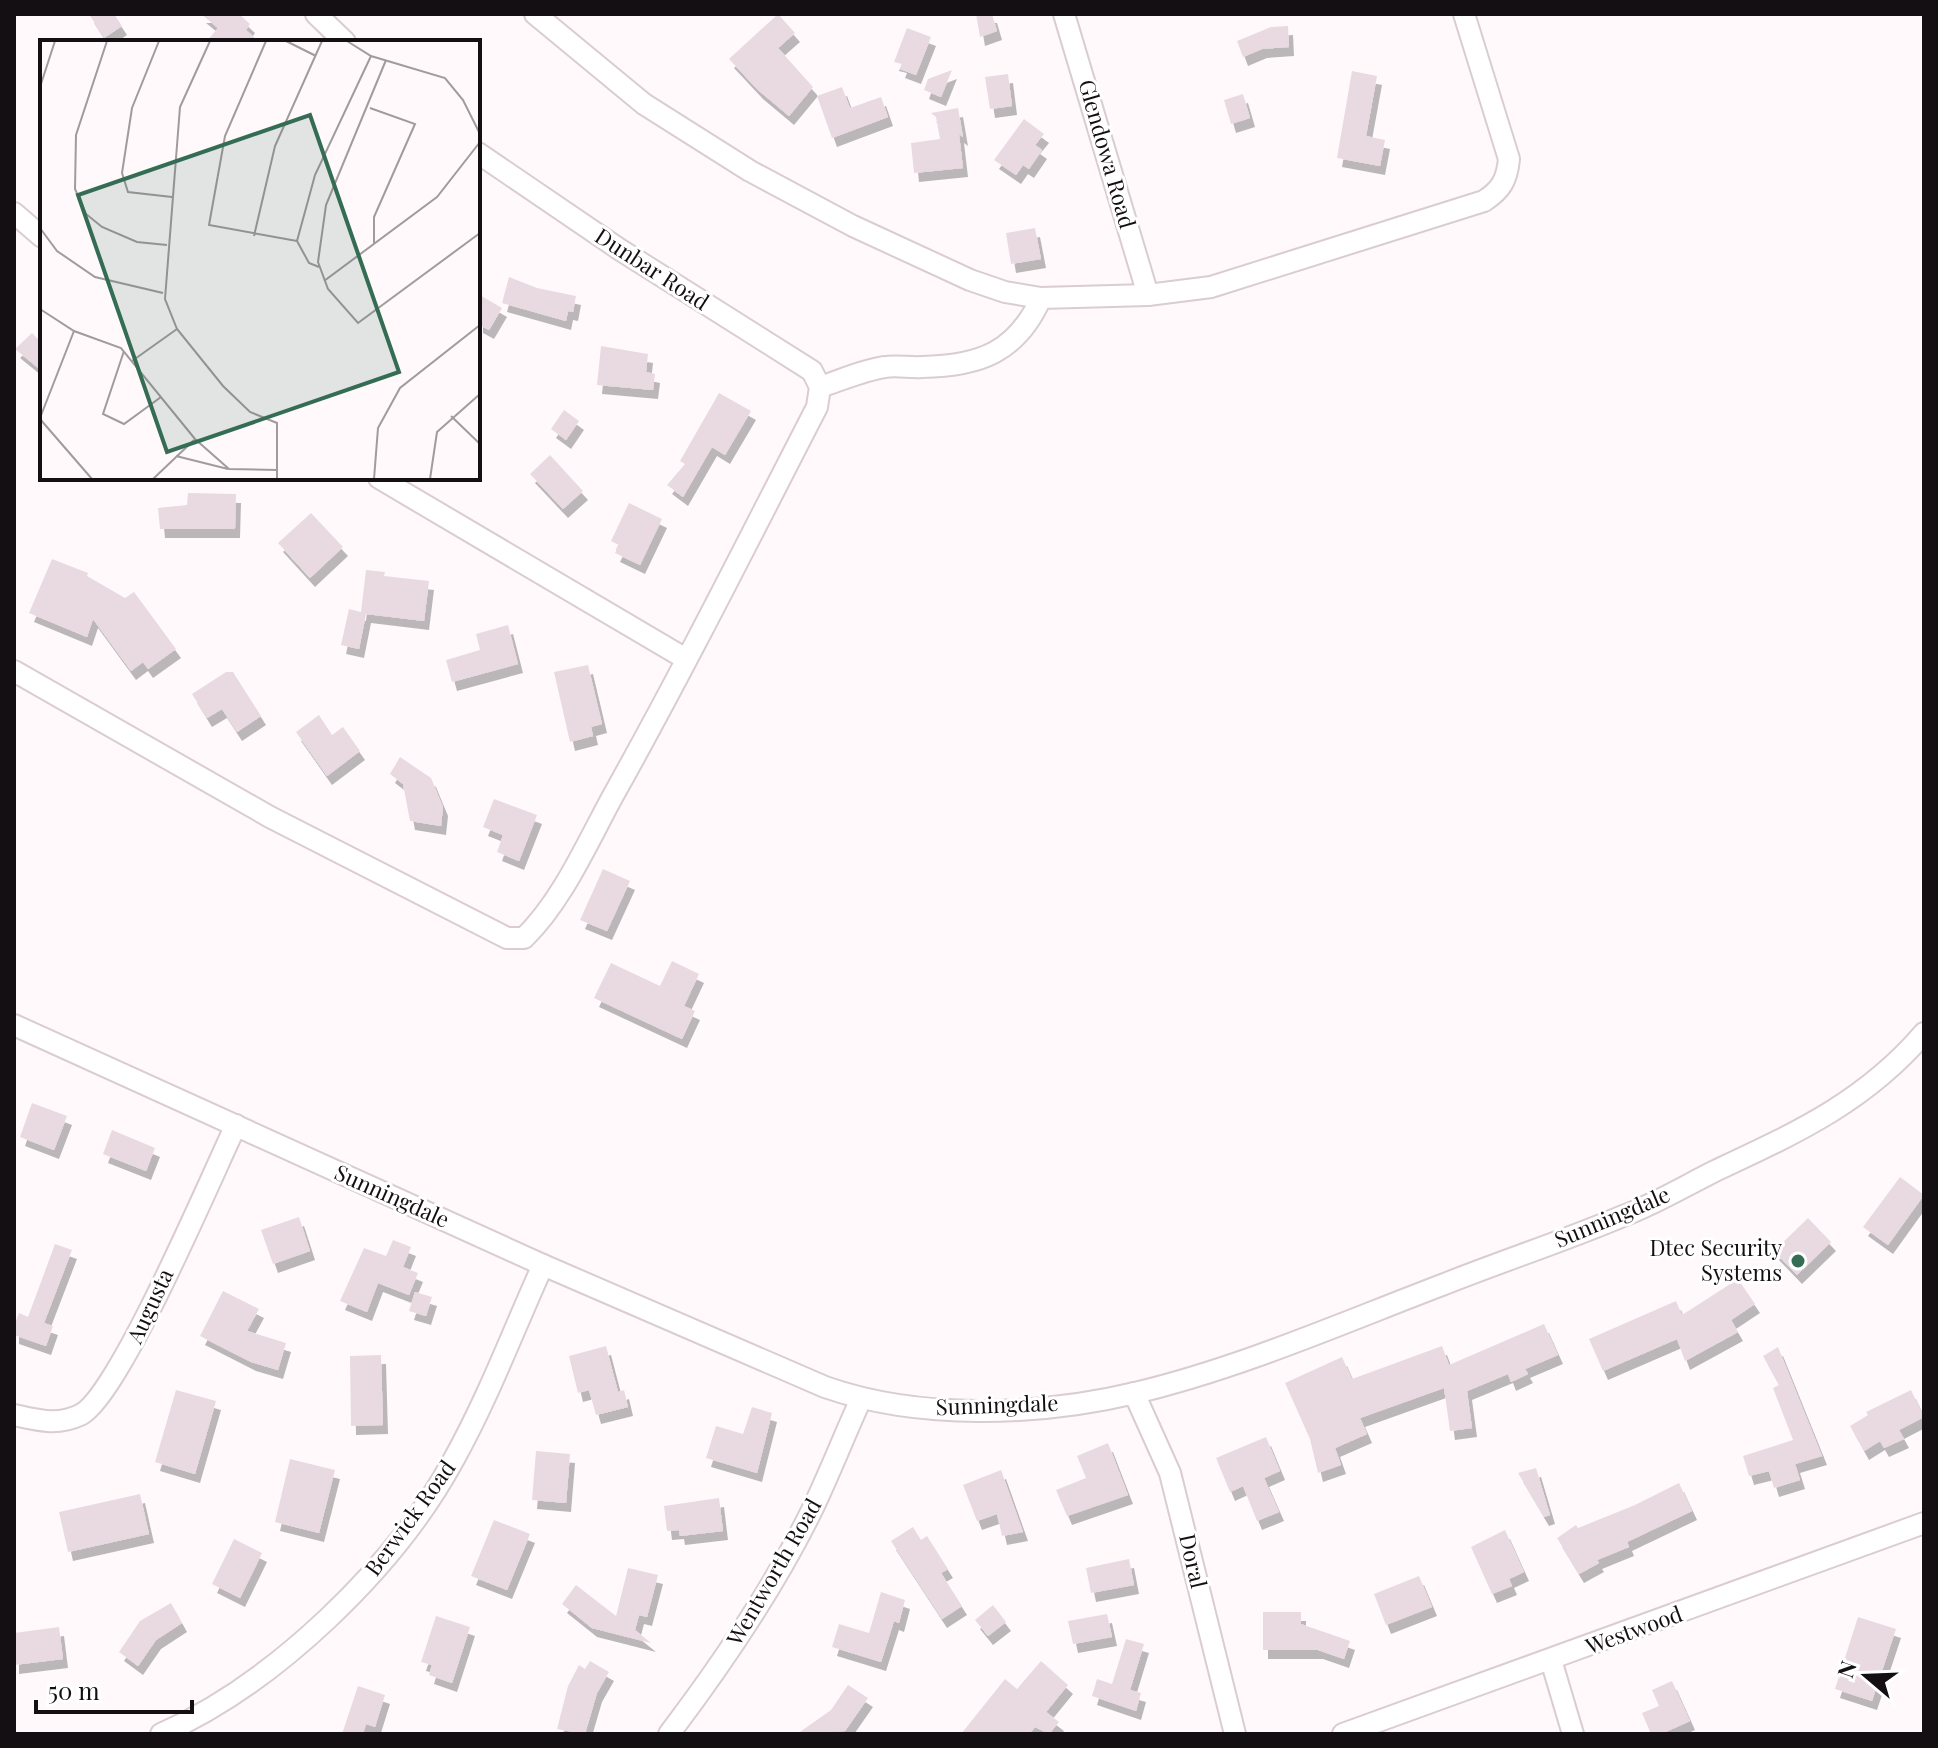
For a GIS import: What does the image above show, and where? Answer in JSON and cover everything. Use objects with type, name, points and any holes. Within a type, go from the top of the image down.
[{"type":"street","points":[[316,14],[343,40]]},
{"type":"street","points":[[535,14],[644,104],[750,171],[853,226],[970,280],[1041,298],[1148,295],[1211,287],[1484,201],[1495,194],[1508,174],[1509,159],[1464,14]]},
{"type":"street","name":"Glendowa Road","points":[[1064,14],[1148,295]]},
{"type":"street","name":"Dunbar Road","points":[[480,154],[619,249],[812,371],[820,387]]},
{"type":"street","points":[[14,213],[40,235]]},
{"type":"street","points":[[14,671],[270,817],[507,938],[524,938],[537,925],[584,848],[686,659],[817,407],[820,387],[889,366],[923,367],[997,353],[1024,331],[1041,298]]},
{"type":"street","points":[[382,480],[686,659]]},
{"type":"street","name":"Sunningdale","points":[[14,1025],[543,1265],[861,1399],[962,1411],[1026,1408],[1134,1393],[1260,1353],[1625,1216],[1773,1144],[1858,1097],[1896,1066],[1924,1033]]},
{"type":"street","name":"Augusta","points":[[14,1415],[54,1423],[80,1415],[97,1404],[123,1362],[236,1125]]},
{"type":"street","name":"Berwick Road","points":[[161,1734],[206,1714],[276,1661],[380,1566],[454,1460],[543,1265]]},
{"type":"street","name":"Doral","points":[[1134,1393],[1170,1473],[1235,1734]]},
{"type":"street","name":"Wentworth Road","points":[[669,1734],[714,1675],[769,1590],[812,1511],[861,1399]]},
{"type":"street","name":"Westwood","points":[[1343,1734],[1921,1532]]},
{"type":"street","points":[[1551,1660],[1573,1734]]},
{"type":"building","points":[[89,14],[114,14],[122,26],[104,38]]},
{"type":"building","points":[[201,14],[239,14],[250,24],[246,30],[257,40],[208,40],[218,28]]},
{"type":"building","points":[[778,14],[795,33],[778,48],[813,87],[789,116],[758,90],[729,59]]},
{"type":"building","points":[[976,14],[992,14],[997,31],[980,37]]},
{"type":"building","points":[[1288,26],[1289,47],[1262,49],[1243,57],[1237,41],[1271,27]]},
{"type":"building","points":[[907,28],[931,37],[916,75],[900,69],[902,64],[894,62]]},
{"type":"building","points":[[952,70],[941,97],[924,90],[928,79]]},
{"type":"building","points":[[1352,71],[1377,76],[1366,136],[1385,140],[1380,166],[1337,158]]},
{"type":"building","points":[[1008,74],[1012,106],[990,109],[985,77]]},
{"type":"building","points":[[842,87],[850,108],[881,97],[888,117],[832,138],[817,96]]},
{"type":"building","points":[[1243,94],[1250,118],[1231,124],[1224,100]]},
{"type":"building","points":[[958,108],[963,137],[959,134],[963,168],[914,173],[911,143],[940,139],[936,117],[931,113]]},
{"type":"building","points":[[1024,119],[1044,134],[1035,145],[1042,150],[1029,169],[1023,165],[1016,175],[994,160]]},
{"type":"building","points":[[1035,228],[1041,259],[1011,264],[1006,233]]},
{"type":"building","points":[[509,277],[537,288],[576,296],[573,312],[568,311],[566,321],[502,303]]},
{"type":"building","points":[[480,295],[502,308],[489,330],[480,325]]},
{"type":"building","points":[[32,333],[40,341],[40,369],[15,349]]},
{"type":"building","points":[[601,346],[648,354],[646,372],[655,374],[653,390],[597,385]]},
{"type":"building","points":[[719,393],[751,411],[725,455],[712,447],[683,497],[667,485],[685,464],[680,461]]},
{"type":"building","points":[[564,410],[579,421],[566,440],[551,429]]},
{"type":"building","points":[[550,455],[583,491],[563,509],[530,474]]},
{"type":"building","points":[[188,493],[236,494],[235,529],[160,529],[158,508],[187,505]]},
{"type":"building","points":[[629,503],[662,519],[640,565],[615,553],[619,545],[611,541]]},
{"type":"building","points":[[311,513],[343,547],[310,578],[278,543]]},
{"type":"building","points":[[52,559],[88,573],[87,576],[125,598],[134,592],[176,649],[148,669],[143,662],[131,671],[93,619],[87,637],[29,613]]},
{"type":"building","points":[[366,570],[385,572],[384,576],[429,581],[424,621],[366,614],[359,649],[341,645],[349,609],[361,612]]},
{"type":"building","points":[[508,625],[518,664],[452,682],[446,660],[480,650],[476,634]]},
{"type":"building","points":[[588,665],[602,724],[591,727],[593,736],[570,742],[554,672]]},
{"type":"building","points":[[226,672],[233,672],[261,716],[237,732],[222,709],[207,718],[192,694]]},
{"type":"building","points":[[319,715],[332,735],[343,727],[360,751],[327,776],[296,732]]},
{"type":"building","points":[[400,757],[431,778],[443,807],[441,826],[410,821],[403,784],[390,774]]},
{"type":"building","points":[[494,799],[537,815],[519,861],[497,852],[503,835],[483,827]]},
{"type":"building","points":[[603,869],[630,881],[607,931],[580,920]]},
{"type":"building","points":[[672,961],[699,974],[684,1006],[695,1011],[682,1039],[594,998],[611,963],[660,986]]},
{"type":"building","points":[[32,1103],[67,1116],[54,1150],[20,1137]]},
{"type":"building","points":[[112,1130],[155,1148],[146,1171],[103,1154]]},
{"type":"building","points":[[1900,1177],[1924,1195],[1888,1245],[1863,1227]]},
{"type":"building","points":[[299,1217],[310,1251],[273,1264],[261,1230]]},
{"type":"building","points":[[1808,1218],[1831,1242],[1797,1275],[1774,1251]]},
{"type":"building","points":[[393,1240],[411,1247],[403,1267],[418,1273],[409,1295],[378,1283],[367,1312],[340,1301],[364,1248],[386,1256]]},
{"type":"building","points":[[55,1244],[72,1250],[44,1323],[53,1326],[46,1346],[14,1335],[14,1326],[19,1313],[28,1317]]},
{"type":"building","points":[[1738,1279],[1755,1304],[1731,1320],[1738,1332],[1685,1361],[1677,1339],[1603,1371],[1589,1339],[1676,1301],[1682,1315]]},
{"type":"building","points":[[223,1291],[259,1309],[247,1331],[286,1343],[278,1370],[251,1362],[200,1336]]},
{"type":"building","points":[[415,1292],[432,1297],[426,1316],[409,1311]]},
{"type":"building","points":[[1544,1324],[1558,1355],[1525,1369],[1528,1374],[1511,1382],[1508,1374],[1467,1391],[1472,1428],[1450,1431],[1444,1388],[1360,1418],[1367,1434],[1335,1448],[1341,1465],[1318,1473],[1310,1439],[1285,1383],[1342,1357],[1352,1379],[1442,1346],[1449,1365]]},
{"type":"building","points":[[606,1346],[618,1392],[624,1390],[628,1407],[596,1415],[589,1390],[578,1393],[569,1356]]},
{"type":"building","points":[[1778,1347],[1822,1456],[1795,1464],[1800,1480],[1774,1488],[1769,1471],[1749,1476],[1743,1456],[1793,1440],[1773,1388],[1779,1385],[1763,1356]]},
{"type":"building","points":[[381,1355],[383,1425],[351,1426],[350,1356]]},
{"type":"building","points":[[176,1390],[216,1401],[195,1474],[155,1462]]},
{"type":"building","points":[[1911,1390],[1924,1417],[1899,1430],[1904,1439],[1884,1448],[1880,1441],[1864,1451],[1850,1426],[1868,1415],[1866,1412]]},
{"type":"building","points":[[752,1407],[772,1413],[757,1473],[706,1458],[716,1426],[743,1434]]},
{"type":"building","points":[[1266,1437],[1280,1471],[1264,1478],[1279,1512],[1257,1521],[1243,1486],[1230,1492],[1216,1458]]},
{"type":"building","points":[[1108,1443],[1128,1495],[1067,1516],[1056,1490],[1086,1478],[1077,1456]]},
{"type":"building","points":[[536,1451],[570,1454],[566,1503],[532,1500]]},
{"type":"building","points":[[290,1459],[335,1470],[319,1533],[275,1522]]},
{"type":"building","points":[[1536,1468],[1550,1515],[1544,1517],[1518,1473]]},
{"type":"building","points":[[1001,1470],[1023,1532],[1002,1536],[997,1514],[977,1521],[963,1485]]},
{"type":"building","points":[[1679,1483],[1692,1511],[1627,1542],[1629,1547],[1597,1560],[1599,1563],[1579,1574],[1557,1538],[1576,1525],[1578,1528],[1635,1505]]},
{"type":"building","points":[[140,1494],[149,1534],[68,1552],[59,1512]]},
{"type":"building","points":[[719,1498],[723,1531],[680,1536],[679,1530],[667,1531],[664,1506]]},
{"type":"building","points":[[494,1520],[530,1534],[507,1590],[471,1576]]},
{"type":"building","points":[[913,1527],[921,1540],[927,1536],[948,1569],[941,1573],[962,1606],[942,1619],[891,1541]]},
{"type":"building","points":[[1505,1530],[1524,1572],[1509,1579],[1512,1586],[1492,1594],[1471,1547]]},
{"type":"building","points":[[234,1539],[262,1553],[240,1598],[212,1584]]},
{"type":"building","points":[[1129,1559],[1134,1585],[1091,1593],[1086,1568]]},
{"type":"building","points":[[628,1568],[658,1575],[647,1617],[639,1615],[635,1630],[651,1643],[592,1628],[562,1604],[576,1585],[616,1616]]},
{"type":"building","points":[[1419,1576],[1432,1607],[1386,1625],[1374,1594]]},
{"type":"building","points":[[881,1592],[905,1600],[899,1623],[894,1621],[881,1662],[832,1647],[839,1624],[869,1633]]},
{"type":"building","points":[[171,1603],[182,1623],[156,1640],[138,1666],[119,1652],[140,1621]]},
{"type":"building","points":[[993,1605],[1006,1622],[988,1636],[975,1620]]},
{"type":"building","points":[[1263,1612],[1301,1612],[1301,1624],[1350,1641],[1344,1659],[1318,1650],[1263,1650]]},
{"type":"building","points":[[1107,1614],[1112,1637],[1073,1644],[1068,1621]]},
{"type":"building","points":[[436,1616],[470,1627],[452,1683],[429,1675],[432,1665],[421,1662]]},
{"type":"building","points":[[1858,1617],[1896,1629],[1872,1701],[1835,1689]]},
{"type":"building","points":[[59,1627],[63,1659],[14,1665],[14,1633]]},
{"type":"building","points":[[1126,1639],[1144,1644],[1130,1690],[1141,1693],[1136,1711],[1092,1696],[1097,1679],[1112,1684]]},
{"type":"building","points":[[590,1661],[609,1672],[597,1693],[585,1734],[557,1729],[568,1686],[579,1665],[585,1669]]},
{"type":"building","points":[[1041,1661],[1068,1685],[1046,1712],[1059,1722],[1049,1734],[1035,1727],[1029,1734],[961,1734],[1005,1679],[1017,1689]]},
{"type":"building","points":[[1672,1681],[1690,1721],[1661,1734],[1651,1734],[1642,1713],[1659,1706],[1652,1690]]},
{"type":"building","points":[[848,1685],[868,1698],[845,1731],[797,1734],[831,1710]]},
{"type":"building","points":[[358,1686],[385,1695],[375,1727],[366,1724],[363,1734],[342,1734]]},
{"type":"place","name":"Dtec Security Systems","points":[[1798,1261]]}]
